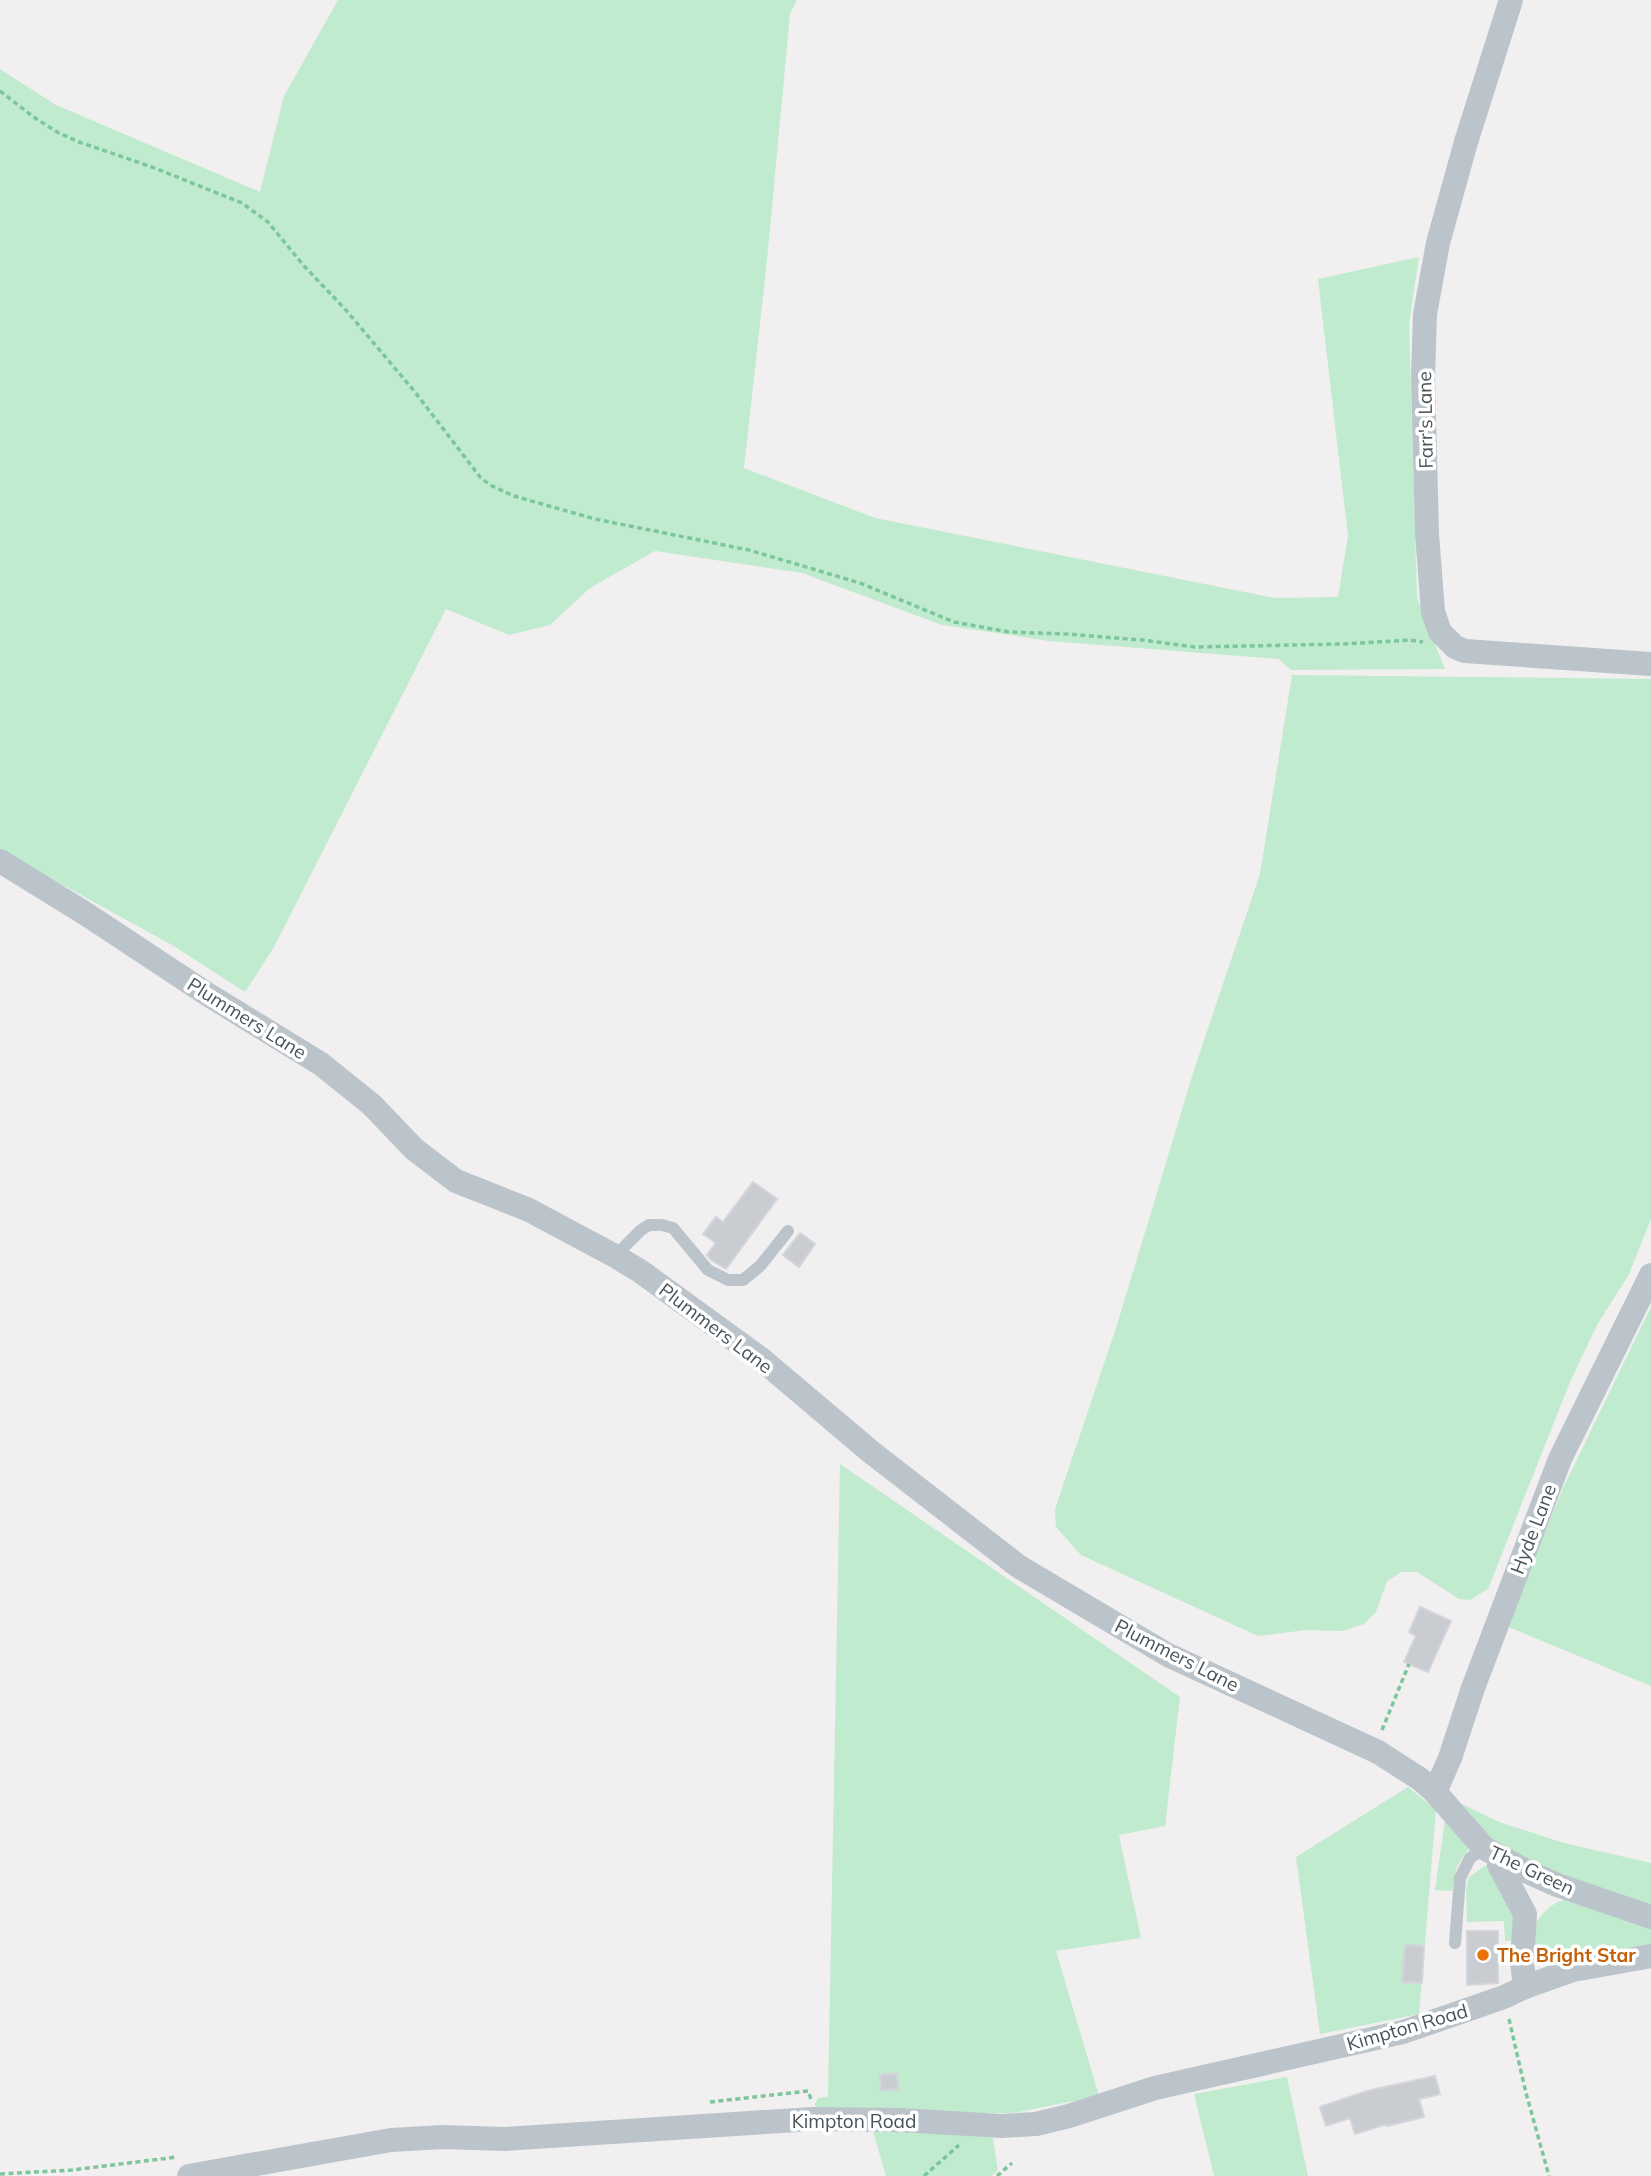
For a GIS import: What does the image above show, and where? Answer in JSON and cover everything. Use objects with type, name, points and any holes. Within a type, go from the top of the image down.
[{"type":"street","name":"Farr's Lane","points":[[1455,647],[1440,632],[1433,612],[1427,521],[1423,377],[1425,314],[1438,243],[1466,142],[1511,0]]},
{"type":"street","points":[[1455,647],[1465,651],[1651,664]]},
{"type":"street","name":"Plummers Lane","points":[[0,861],[86,914],[207,995],[321,1064],[372,1105],[414,1149],[456,1181],[528,1210],[615,1256],[761,1359],[871,1452],[1018,1566],[1168,1655],[1378,1752],[1435,1792]]},
{"type":"street","name":"Hyde Lane","points":[[1435,1792],[1560,1459],[1651,1275]]},
{"type":"street","name":"The Green","points":[[1435,1792],[1492,1852],[1557,1885],[1651,1917]]},
{"type":"street","points":[[1492,1852],[1525,1914],[1522,1962],[1514,1992]]},
{"type":"street","points":[[1525,1914],[1557,1885]]},
{"type":"street","name":"Kimpton Road","points":[[189,2176],[391,2140],[443,2137],[505,2139],[811,2119],[900,2120],[1001,2126],[1036,2124],[1155,2088],[1403,2032],[1573,1970],[1651,1956]]},
{"type":"lane","points":[[615,1256],[641,1230],[649,1225],[662,1225],[673,1228],[708,1270],[728,1280],[743,1280],[760,1266],[788,1231]]},
{"type":"lane","points":[[1455,1943],[1461,1878],[1470,1858],[1492,1852]]},
{"type":"path","points":[[0,91],[57,132],[242,203],[268,222],[415,392],[480,477],[490,485],[514,496],[595,519],[750,550],[860,583],[954,622],[1009,632],[1130,639],[1195,647],[1410,640],[1455,647]]},
{"type":"path","points":[[1381,1734],[1409,1664]]},
{"type":"path","points":[[1514,1992],[1526,2092],[1549,2176]]},
{"type":"path","points":[[924,2176],[967,2138],[971,2124]]},
{"type":"path","points":[[997,2176],[1012,2163]]},
{"type":"green space","points":[[338,0],[797,0],[790,14],[744,468],[875,518],[1275,598],[1338,597],[1348,536],[1318,279],[1419,257],[1409,323],[1417,598],[1445,669],[1291,670],[1279,659],[1049,641],[942,625],[802,573],[655,551],[590,588],[550,625],[509,635],[446,609],[274,947],[245,992],[172,945],[3,852],[0,850],[0,69],[56,105],[260,192],[284,96]]},
{"type":"green space","points":[[1292,675],[1651,679],[1651,1219],[1629,1274],[1597,1325],[1570,1382],[1488,1589],[1470,1600],[1459,1599],[1417,1572],[1402,1572],[1387,1581],[1376,1612],[1364,1624],[1342,1631],[1307,1630],[1258,1636],[1081,1555],[1056,1527],[1055,1509],[1117,1325],[1194,1070],[1260,874]]},
{"type":"green space","points":[[1651,1307],[1651,1686],[1506,1626],[1564,1486]]},
{"type":"green space","points":[[840,1464],[1180,1697],[1165,1826],[1119,1835],[1141,1938],[1056,1951],[1099,2096],[1013,2113],[816,2113],[815,2104],[818,2098],[828,2097]]},
{"type":"green space","points":[[1408,1787],[1436,1810],[1419,2014],[1320,2034],[1296,1857]]},
{"type":"green space","points":[[1443,1795],[1499,1822],[1564,1843],[1651,1863],[1651,1910],[1561,1878],[1492,1842]]},
{"type":"green space","points":[[1446,1813],[1469,1848],[1457,1866],[1452,1891],[1435,1890]]},
{"type":"green space","points":[[1486,1865],[1494,1869],[1516,1911],[1513,1941],[1505,1941],[1504,1921],[1467,1922],[1466,1889],[1469,1877]]},
{"type":"green space","points":[[1568,1899],[1651,1924],[1651,1947],[1569,1964],[1535,1962],[1531,1942],[1536,1923],[1549,1907]]},
{"type":"green space","points":[[1287,2077],[1308,2176],[1214,2176],[1194,2094]]},
{"type":"green space","points":[[872,2128],[993,2138],[998,2171],[991,2176],[886,2176]]},
{"type":"building","points":[[753,1182],[777,1199],[726,1269],[707,1255],[716,1243],[703,1234],[716,1217],[723,1222]]},
{"type":"building","points":[[800,1233],[815,1244],[799,1267],[783,1255]]},
{"type":"building","points":[[1420,1607],[1451,1621],[1428,1672],[1404,1662],[1416,1636],[1409,1632]]},
{"type":"building","name":"The Bright Star","points":[[1467,1931],[1498,1931],[1498,1983],[1467,1985]]},
{"type":"building","points":[[1405,1945],[1424,1946],[1422,1983],[1402,1982]]},
{"type":"building","points":[[897,2073],[898,2089],[881,2091],[880,2075]]},
{"type":"building","points":[[1435,2076],[1440,2094],[1419,2099],[1424,2117],[1355,2134],[1350,2118],[1326,2126],[1320,2107],[1367,2091]]},
{"type":"place","name":"The Bright Star","points":[[1483,1955]]}]
